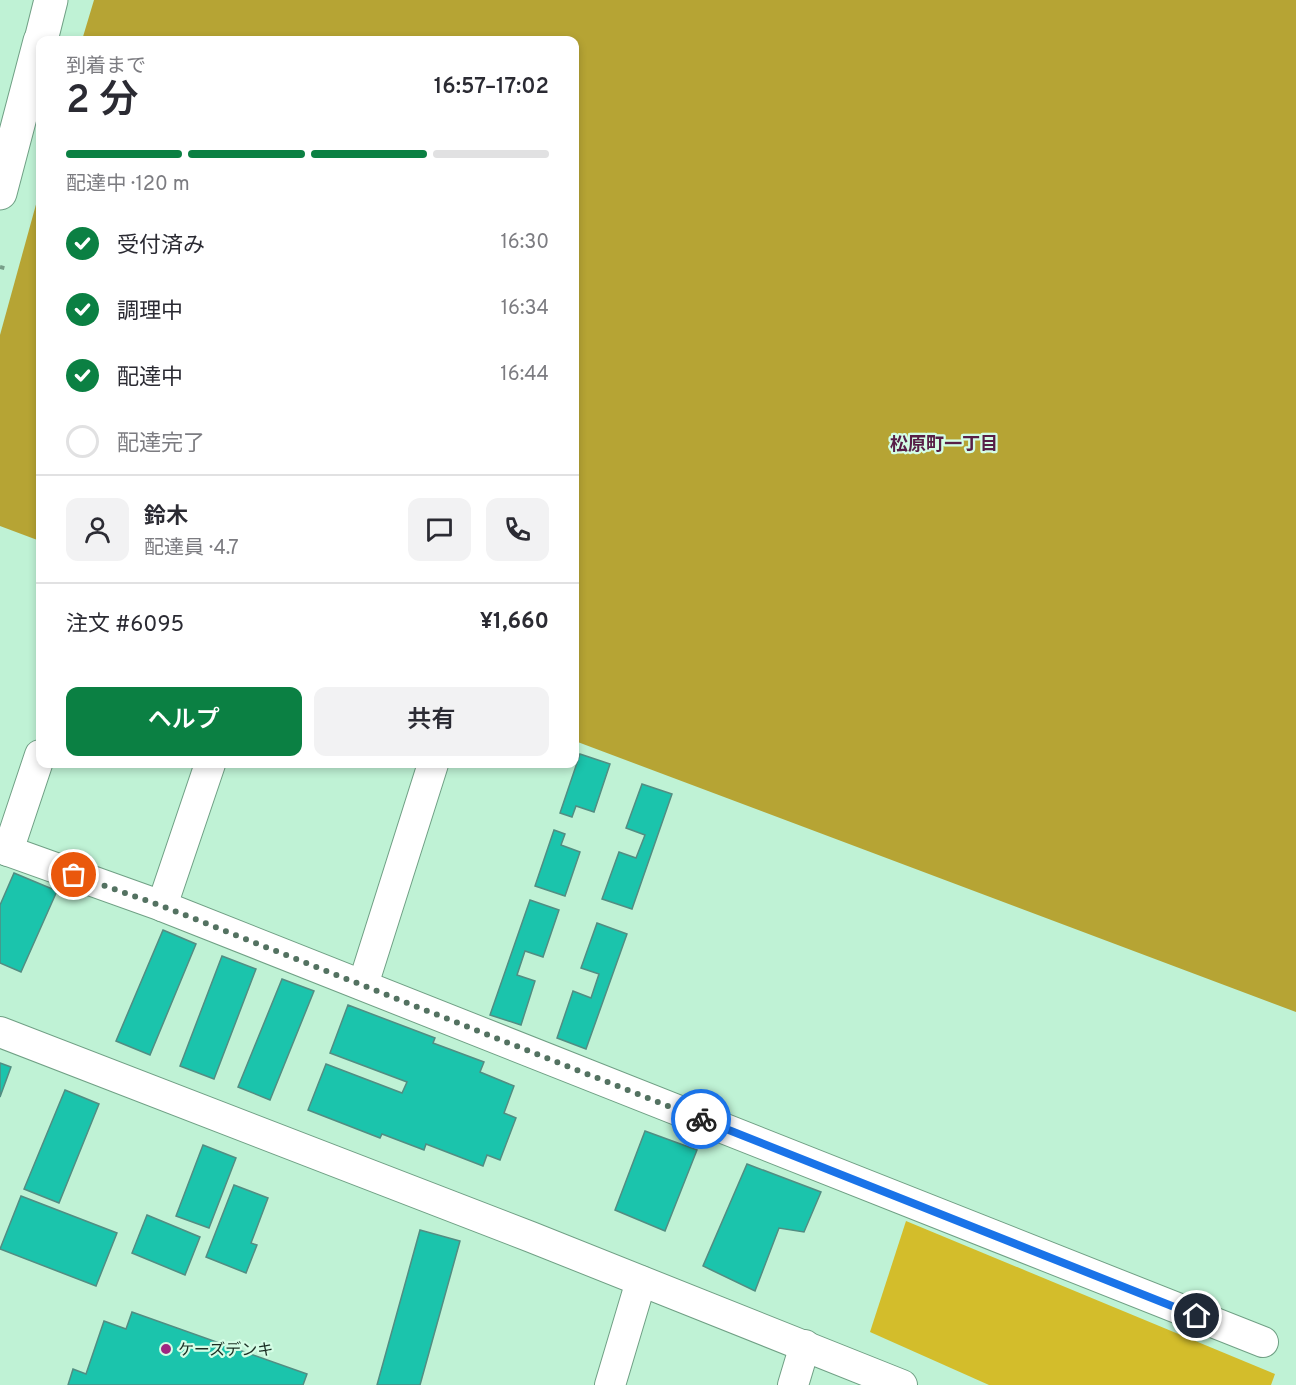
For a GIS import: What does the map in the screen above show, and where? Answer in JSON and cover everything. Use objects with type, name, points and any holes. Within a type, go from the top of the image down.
[{"type":"main road","points":[[42,36],[51,0]]},
{"type":"main road","points":[[0,193],[36,60]]},
{"type":"street","points":[[36,766],[4,850],[162,906],[1263,1342]]},
{"type":"street","points":[[162,906],[209,768]]},
{"type":"street","points":[[363,985],[432,768]]},
{"type":"street","points":[[0,1032],[805,1345],[902,1385]]},
{"type":"street","points":[[610,1385],[641,1281]]},
{"type":"street","points":[[793,1385],[805,1345]]},
{"type":"path","points":[[0,267],[8,269]]},
{"type":"shaded area","points":[[94,0],[1296,0],[1296,1012],[579,743],[579,36],[83,36]]},
{"type":"shaded area","points":[[36,204],[36,540],[0,526],[0,335]]},
{"type":"shaded area","points":[[906,1221],[1275,1374],[1271,1385],[989,1385],[870,1332]]},
{"type":"building","points":[[580,754],[610,764],[594,812],[576,806],[572,817],[560,813],[575,768],[579,768]]},
{"type":"building","points":[[642,784],[672,794],[632,909],[602,899],[619,852],[636,858],[645,835],[626,828]]},
{"type":"building","points":[[554,830],[565,834],[561,845],[580,852],[565,896],[535,886]]},
{"type":"building","points":[[14,873],[57,891],[21,972],[0,963],[0,905]]},
{"type":"building","points":[[530,900],[559,910],[543,957],[525,951],[517,975],[535,981],[521,1025],[490,1015]]},
{"type":"building","points":[[597,923],[627,934],[586,1049],[557,1038],[573,991],[591,998],[599,974],[581,968]]},
{"type":"building","points":[[163,930],[196,944],[150,1055],[116,1041]]},
{"type":"building","points":[[222,956],[256,969],[214,1079],[180,1066]]},
{"type":"building","points":[[282,979],[314,991],[270,1100],[238,1087]]},
{"type":"building","points":[[348,1005],[435,1038],[433,1043],[484,1062],[480,1072],[514,1086],[504,1113],[516,1118],[500,1160],[487,1155],[483,1166],[426,1144],[424,1150],[382,1134],[380,1138],[308,1110],[326,1064],[402,1093],[407,1082],[330,1053]]},
{"type":"building","points":[[0,1063],[11,1067],[0,1097]]},
{"type":"building","points":[[65,1090],[99,1104],[59,1203],[24,1189]]},
{"type":"building","points":[[645,1131],[697,1150],[665,1231],[615,1210]]},
{"type":"building","points":[[203,1145],[236,1158],[209,1228],[176,1216]]},
{"type":"building","points":[[747,1164],[821,1192],[804,1232],[779,1228],[755,1291],[703,1266]]},
{"type":"building","points":[[234,1185],[268,1198],[251,1243],[257,1245],[246,1273],[206,1257]]},
{"type":"building","points":[[21,1196],[117,1233],[96,1286],[0,1249]]},
{"type":"building","points":[[147,1215],[200,1237],[185,1275],[132,1253]]},
{"type":"building","points":[[420,1230],[460,1241],[420,1385],[377,1385]]},
{"type":"building","name":"ケーズデンキ","points":[[132,1312],[307,1374],[303,1385],[68,1385],[73,1369],[86,1374],[104,1321],[126,1329]]},
{"type":"way so far","points":[[74,875],[162,906],[701,1119]]},
{"type":"place","name":"ケーズデンキ","points":[[166,1349]]},
{"type":"district","name":"松原町一丁目","points":[[944,444]]},
{"type":"route","points":[[701,1119],[1197,1316]]}]
